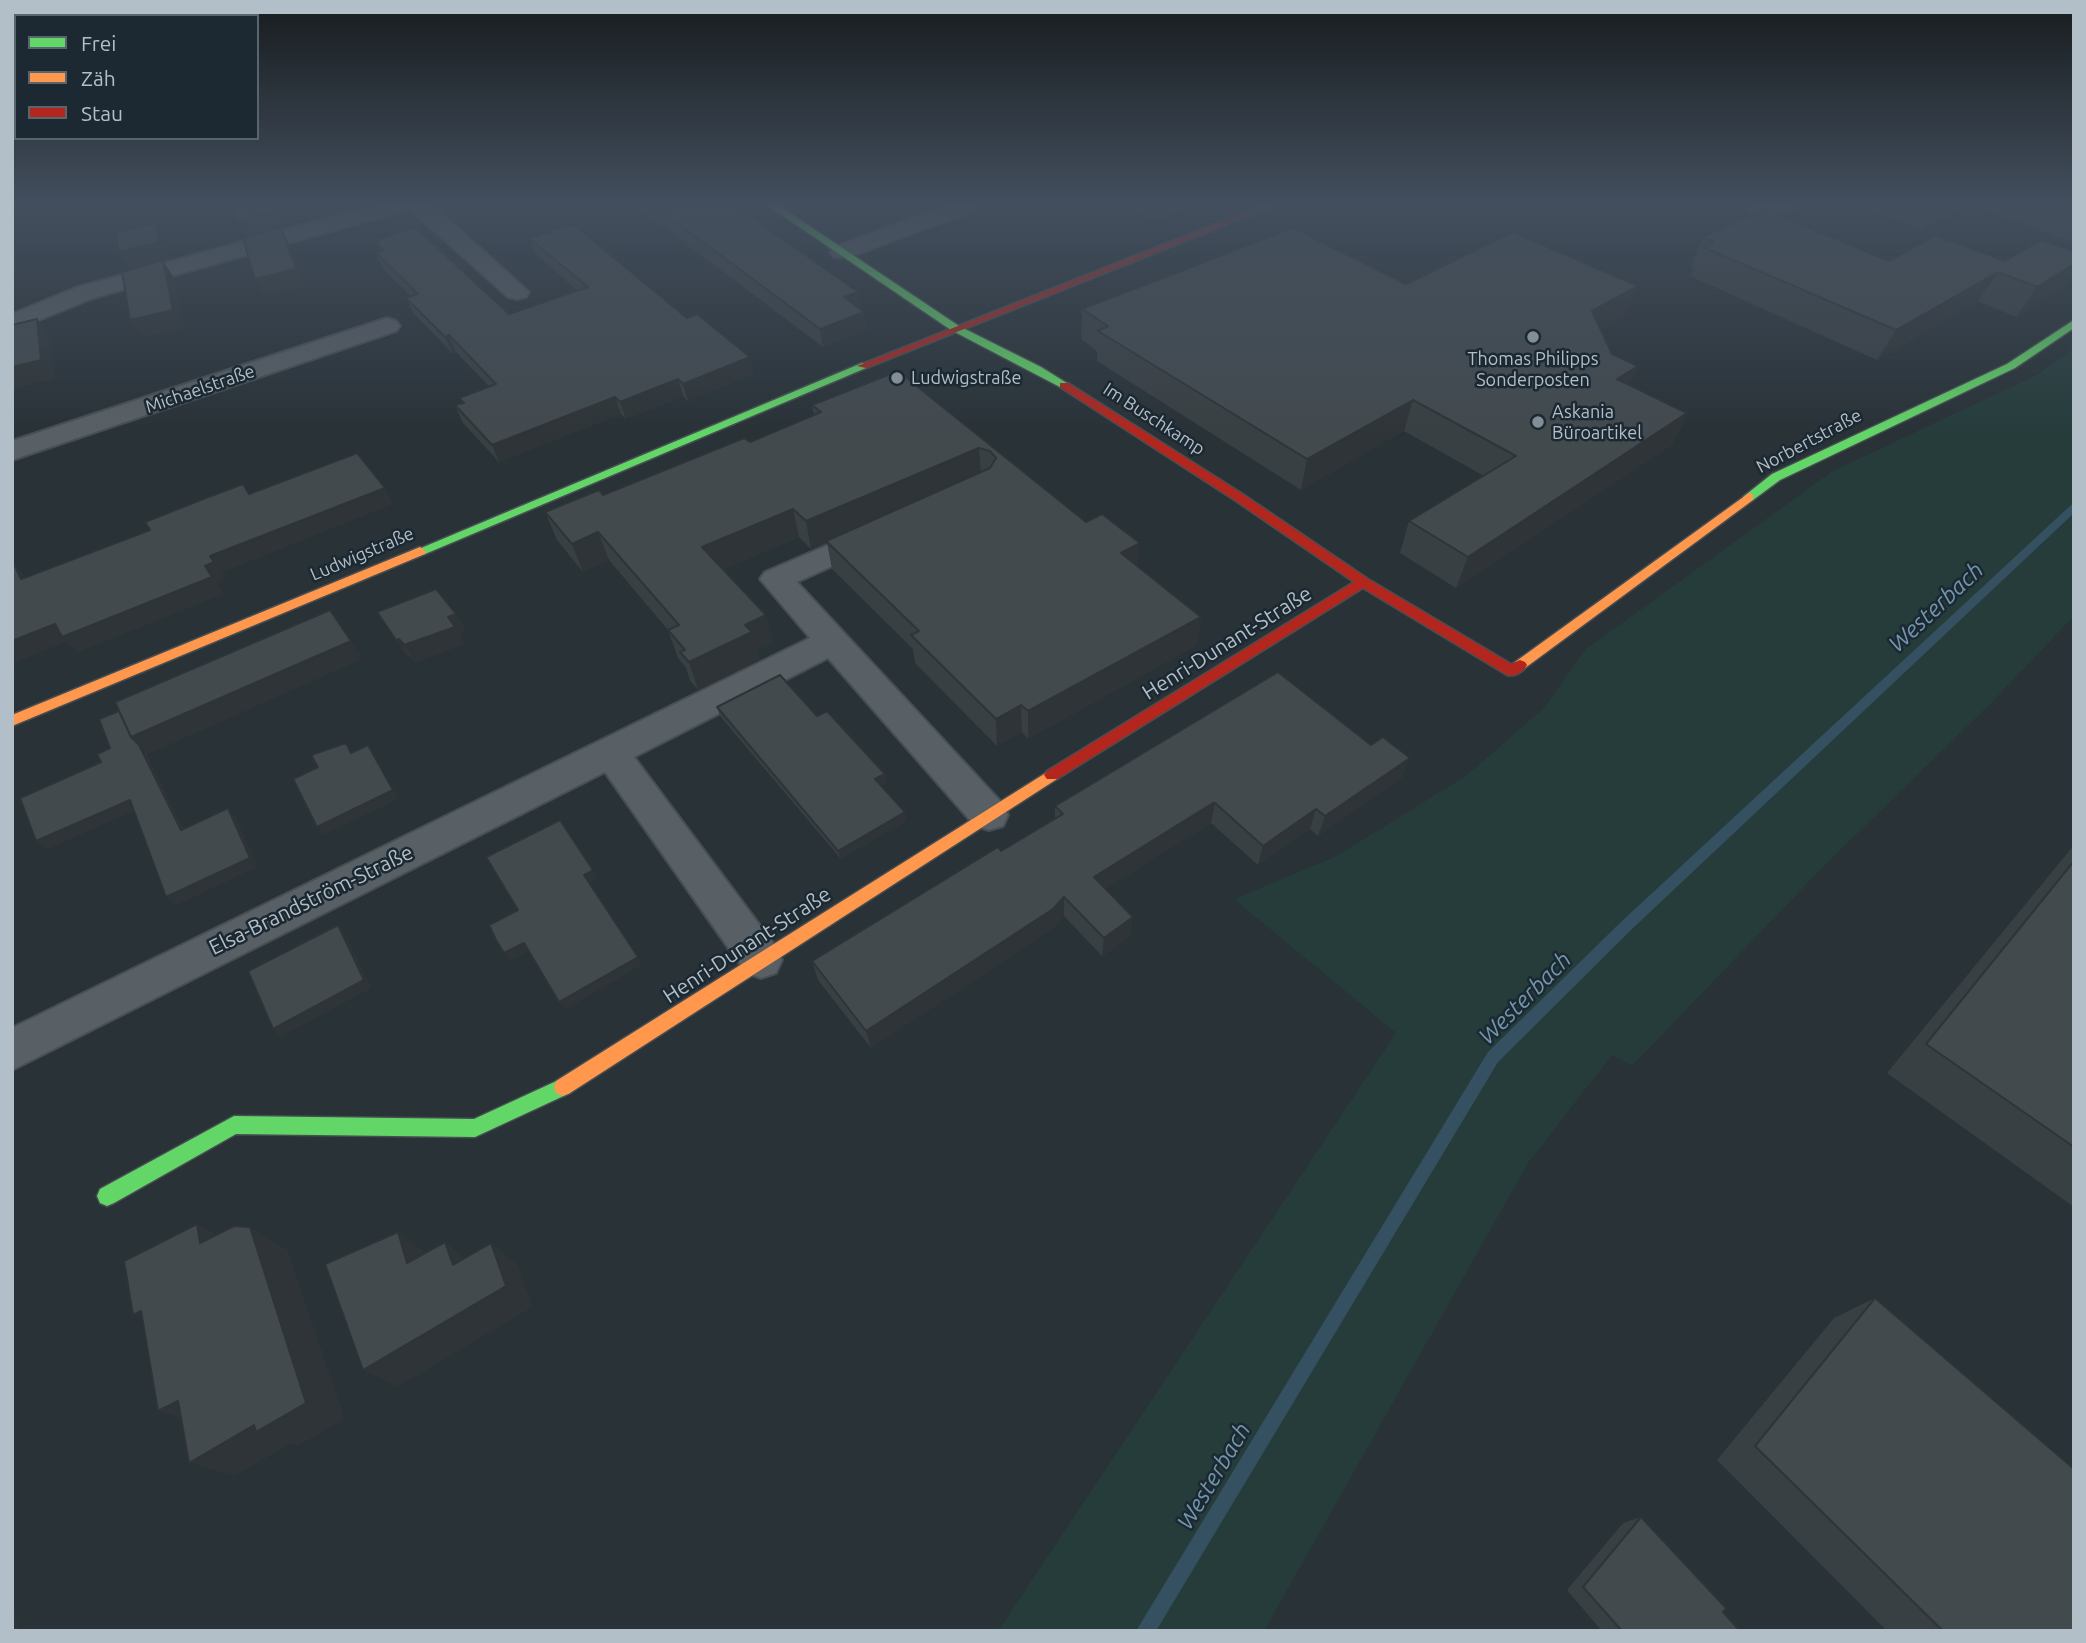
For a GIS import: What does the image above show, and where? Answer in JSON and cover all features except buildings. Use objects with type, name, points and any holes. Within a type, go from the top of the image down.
[{"type":"street","points":[[12,323],[85,293],[124,282]]},
{"type":"street","points":[[505,282],[517,292]]},
{"type":"street","name":"Im Buschkamp","points":[[887,282],[956,328],[999,352],[1043,371],[1240,498],[1363,582],[1512,671]]},
{"type":"street","name":"Ludwigstraße","points":[[12,721],[956,328],[1075,282]]},
{"type":"street","name":"Norbertstraße","points":[[1512,671],[1776,477],[2011,366],[2074,323]]},
{"type":"street","name":"Michaelstraße","points":[[12,451],[387,326]]},
{"type":"street","points":[[904,522],[776,579],[989,815]]},
{"type":"street","name":"Henri-Dunant-Straße","points":[[107,1196],[234,1125],[475,1128],[567,1085],[989,815],[1363,582]]},
{"type":"street","name":"Elsa-Brandström-Straße","points":[[12,1050],[832,642]]},
{"type":"street","points":[[610,751],[761,960]]},
{"type":"green space","points":[[2074,348],[2074,616],[1989,705],[1824,866],[1632,1066],[1612,1055],[1528,1163],[1264,1631],[998,1631],[1396,1033],[1234,899],[1337,856],[1467,775],[1544,708],[1586,649],[1833,471],[2039,374]]},
{"type":"waterway","name":"Westerbach","points":[[1145,1631],[1493,1057],[1627,925],[2074,507]]},
{"type":"traffic: fast","points":[[883,282],[955,328],[1038,369],[1064,385]]},
{"type":"traffic: fast","points":[[1749,497],[1776,477],[2011,366],[2074,323]]},
{"type":"traffic: fast","points":[[420,551],[862,366]]},
{"type":"traffic: fast","points":[[107,1196],[234,1125],[475,1128],[563,1087]]},
{"type":"traffic: slow","points":[[1520,665],[1749,497]]},
{"type":"traffic: slow","points":[[12,721],[420,551]]},
{"type":"traffic: slow","points":[[563,1087],[1052,775]]},
{"type":"traffic: jam","points":[[862,366],[1077,282]]},
{"type":"traffic: jam","points":[[1064,385],[1240,498],[1363,582],[1512,671],[1520,665]]},
{"type":"traffic: jam","points":[[1052,775],[1363,582]]},
{"type":"place","name":"Thomas Philipps Sonderposten","points":[[1533,337]]},
{"type":"place","name":"Ludwigstraße","points":[[897,378]]},
{"type":"place","name":"Askania Büroartikel","points":[[1538,422]]}]
